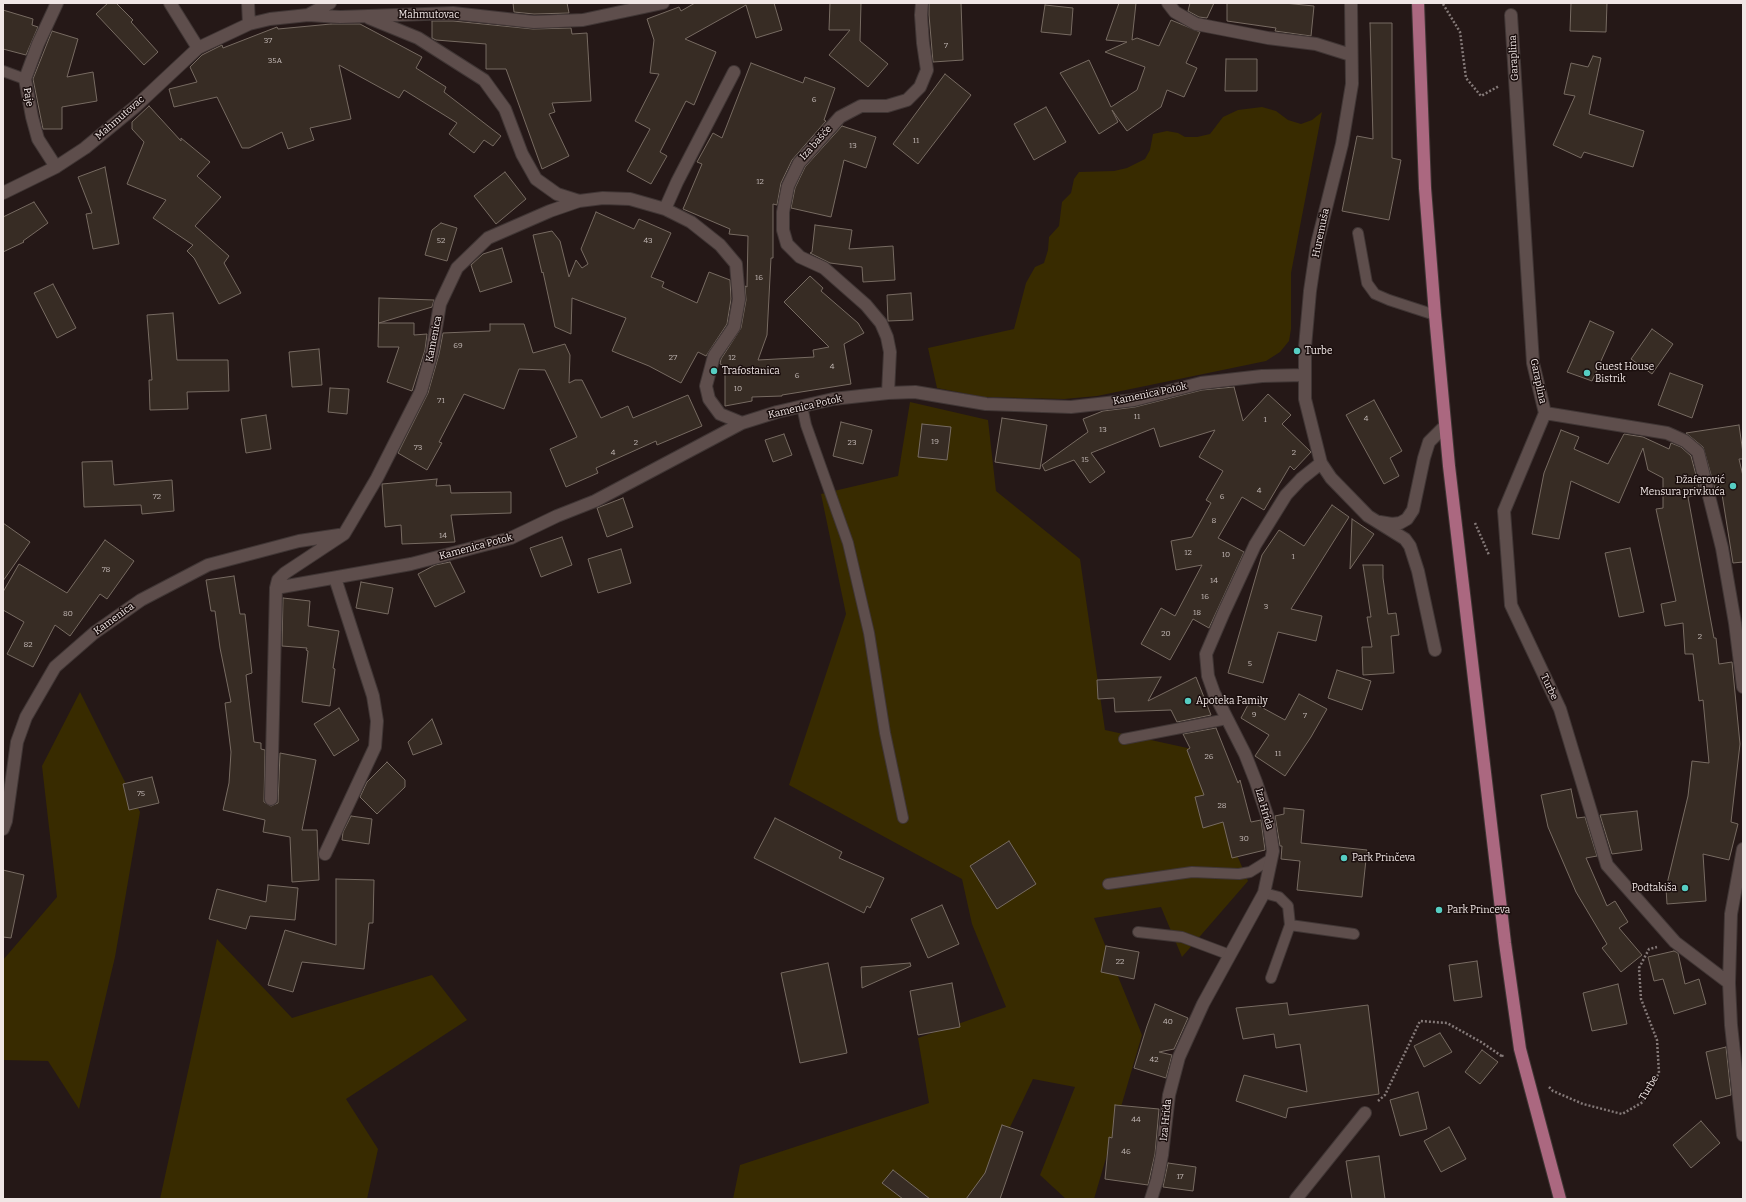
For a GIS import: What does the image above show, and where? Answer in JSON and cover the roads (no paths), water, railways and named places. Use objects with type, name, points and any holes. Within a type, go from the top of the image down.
[{"type":"main road","points":[[1418,3],[1425,188],[1445,426],[1505,942],[1520,1049],[1560,1199]]},
{"type":"street","name":"Paje","points":[[56,167],[38,139],[32,117],[25,79],[38,44],[57,3]]},
{"type":"street","points":[[170,3],[198,48]]},
{"type":"street","points":[[248,3],[249,24]]},
{"type":"street","points":[[308,15],[330,3]]},
{"type":"street","name":"Mahmutovac","points":[[3,192],[56,167],[85,148],[136,106],[198,48],[249,24],[270,19],[308,15],[340,17],[453,13],[534,22],[583,20],[663,3]]},
{"type":"street","name":"Iza bašče","points":[[888,393],[890,352],[887,336],[881,323],[866,305],[836,277],[824,268],[800,257],[787,244],[782,230],[783,212],[788,186],[799,163],[840,117],[861,106],[887,106],[907,100],[920,87],[927,70],[923,43],[922,3]]},
{"type":"street","points":[[1168,3],[1174,12],[1196,24],[1268,38],[1316,44],[1351,55]]},
{"type":"street","name":"Huremuša","points":[[1321,463],[1305,399],[1304,375],[1310,291],[1317,244],[1348,116],[1352,84],[1351,3]]},
{"type":"street","name":"Garaplina","points":[[1511,14],[1533,363],[1545,413],[1667,433],[1685,441],[1698,452],[1739,622],[1743,687]]},
{"type":"street","name":"Kamenica","points":[[364,16],[418,38],[484,80],[505,109],[522,154],[536,179],[557,194],[579,202]]},
{"type":"street","points":[[665,209],[677,182],[734,72]]},
{"type":"street","name":"Kamenica","points":[[276,588],[278,580],[285,573],[344,534],[377,478],[421,391],[432,352],[440,304],[457,268],[488,238],[550,211],[579,202],[603,198],[630,200],[665,209],[691,222],[720,246],[736,264],[739,299],[734,327],[714,356],[706,386],[709,399],[720,414],[742,423]]},
{"type":"street","name":"Kamenica Potok","points":[[276,588],[411,564],[511,538],[595,501],[742,423],[833,399],[888,393],[915,392],[986,404],[1071,407],[1134,400],[1201,383],[1262,376],[1304,375]]},
{"type":"street","name":"Turbe","points":[[1545,413],[1504,511],[1511,606],[1560,709],[1607,865],[1675,942],[1729,983]]},
{"type":"street","points":[[1375,521],[1392,524],[1400,523],[1407,519],[1413,510],[1424,458],[1429,442],[1445,426]]},
{"type":"street","points":[[1321,463],[1331,478],[1360,509],[1375,521],[1405,539],[1410,546],[1418,571],[1435,650]]},
{"type":"street","name":"Iza Hrida","points":[[1151,1199],[1157,1180],[1162,1155],[1169,1095],[1179,1058],[1203,1004],[1264,893],[1271,859],[1272,846],[1268,818],[1256,782],[1214,693],[1208,676],[1206,654],[1255,545],[1286,495],[1301,479],[1321,463]]},
{"type":"street","name":"Kamenica","points":[[3,829],[6,821],[17,742],[26,717],[55,667],[89,638],[141,600],[208,565],[299,541],[344,534]]},
{"type":"street","points":[[325,854],[375,747],[377,721],[373,696],[335,578]]},
{"type":"street","points":[[272,799],[276,588]]},
{"type":"street","points":[[1743,849],[1731,914],[1729,983],[1731,1025],[1743,1135]]},
{"type":"street","points":[[1296,1199],[1365,1113]]},
{"type":"lane","points":[[3,71],[25,79]]},
{"type":"lane","points":[[1358,233],[1367,283],[1375,294],[1435,315]]},
{"type":"lane","points":[[802,406],[806,425],[848,543],[869,633],[885,733],[903,818]]},
{"type":"lane","points":[[1124,739],[1227,720]]},
{"type":"lane","points":[[1108,884],[1192,872],[1239,874],[1250,872],[1271,859]]},
{"type":"lane","points":[[1264,893],[1279,897],[1288,906],[1290,925],[1271,978]]},
{"type":"lane","points":[[1290,925],[1354,934]]},
{"type":"lane","points":[[1138,932],[1182,937],[1230,955]]},
{"type":"place","name":"Turbe","points":[[1297,351]]},
{"type":"place","name":"Trafostanica","points":[[714,371]]},
{"type":"place","name":"Guest House Bistrik","points":[[1587,373]]},
{"type":"place","name":"Džaferović Mensura priv.kuća","points":[[1733,486]]},
{"type":"place","name":"Apoteka Family","points":[[1188,701]]},
{"type":"place","name":"Park Prinčeva","points":[[1344,858]]},
{"type":"place","name":"Podtakiša","points":[[1685,888]]},
{"type":"place","name":"Park Princeva","points":[[1439,910]]}]
